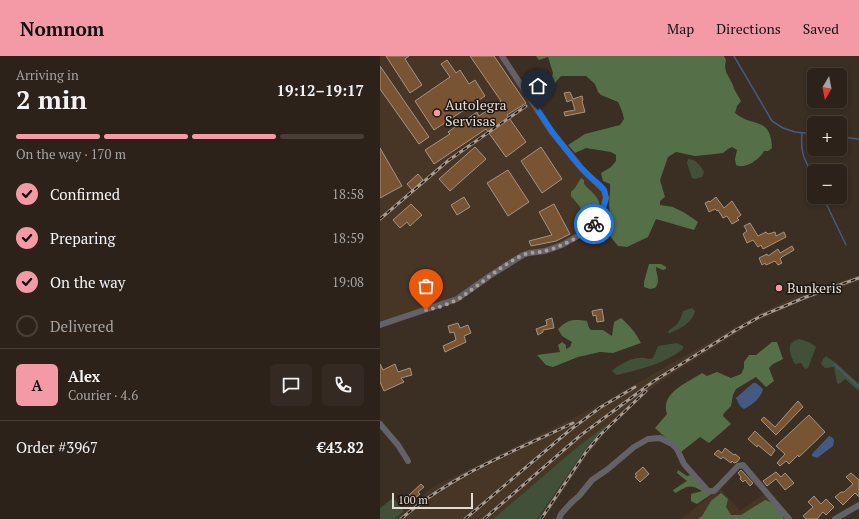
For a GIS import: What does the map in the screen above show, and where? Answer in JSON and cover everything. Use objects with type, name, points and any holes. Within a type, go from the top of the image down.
[{"type":"street","points":[[380,325],[458,299],[491,275],[523,255],[545,251],[562,245],[590,229],[602,211],[606,198],[604,190],[582,169],[552,132],[502,56]]},
{"type":"street","points":[[380,424],[398,445],[408,461]]},
{"type":"street","points":[[559,519],[561,514],[580,496],[592,480],[608,469],[634,447],[648,439],[660,438],[672,444],[692,473],[708,491],[713,491],[738,466],[742,465],[758,481],[789,519]]},
{"type":"street","points":[[835,519],[859,505]]},
{"type":"shaded area","points":[[380,56],[502,56],[552,132],[604,190],[606,198],[593,225],[562,245],[529,253],[460,298],[380,325]]},
{"type":"shaded area","points":[[859,275],[859,281],[802,301],[757,321],[652,388],[608,430],[589,453],[544,519],[537,519],[587,447],[608,424],[575,449],[493,519],[395,519],[433,487],[599,405],[766,310],[795,297]]},
{"type":"shaded area","points":[[720,488],[740,511],[767,492],[789,519],[681,519]]},
{"type":"green space","points":[[536,56],[724,56],[726,60],[726,72],[741,101],[737,106],[735,113],[765,127],[771,138],[772,148],[768,151],[764,151],[752,163],[744,166],[736,165],[735,159],[737,150],[732,147],[723,153],[695,156],[676,152],[668,157],[660,180],[665,197],[660,201],[660,205],[673,207],[698,222],[694,230],[656,219],[648,237],[627,247],[618,246],[599,223],[602,219],[611,215],[609,207],[610,184],[603,181],[601,173],[611,167],[616,161],[616,155],[611,152],[586,148],[575,153],[568,145],[585,134],[620,125],[624,119],[622,111],[618,102],[601,95],[595,84],[586,76],[561,76],[554,84],[554,89],[550,90],[550,97],[544,97],[546,87],[550,83],[553,73],[548,57],[539,60]]},
{"type":"green space","points":[[688,159],[696,161],[704,172],[702,177],[695,179],[692,178],[687,163]]},
{"type":"green space","points":[[581,178],[584,180],[584,184],[597,198],[600,206],[596,216],[587,225],[580,207],[571,196],[571,192]]},
{"type":"green space","points":[[649,264],[661,264],[666,267],[666,269],[663,270],[656,267],[658,283],[655,288],[650,289],[644,287]]},
{"type":"green space","points":[[692,308],[695,311],[689,322],[686,325],[668,333],[669,330],[678,322],[683,311]]},
{"type":"green space","points":[[621,318],[637,336],[641,343],[613,353],[600,352],[578,357],[553,367],[546,365],[537,355],[560,352],[558,345],[562,342],[566,345],[566,349],[570,347],[572,342],[562,336],[558,329],[565,323],[574,320],[587,321],[591,330],[603,330],[612,336],[614,322]]},
{"type":"green space","points":[[799,339],[809,342],[816,347],[808,368],[805,369],[801,363],[795,364],[790,353],[791,344]]},
{"type":"green space","points":[[772,342],[777,342],[783,359],[773,364],[769,368],[774,381],[766,387],[756,377],[736,389],[731,406],[723,416],[731,424],[709,443],[700,437],[681,452],[655,428],[667,414],[667,400],[676,389],[702,373],[707,376],[717,372],[731,378],[741,374],[744,368],[744,362],[749,355],[756,355]]},
{"type":"green space","points":[[677,343],[683,346],[683,349],[668,359],[617,375],[612,371],[631,360],[653,358],[658,346]]},
{"type":"green space","points":[[826,356],[859,384],[859,391],[845,379],[839,384],[837,383],[834,367],[825,368],[821,364]]},
{"type":"green space","points":[[610,422],[587,447],[537,519],[493,519],[575,449]]},
{"type":"green space","points":[[678,470],[687,476],[695,474],[710,490],[716,491],[697,504],[691,501],[691,494],[702,491],[694,487],[688,487],[675,493],[673,490],[687,481],[677,473]]},
{"type":"green space","points":[[721,493],[728,499],[726,507],[731,515],[741,515],[765,500],[777,507],[784,519],[698,519],[702,516],[711,501]]},
{"type":"green space","points":[[393,498],[404,511],[395,519],[380,519],[380,508]]},
{"type":"water","points":[[753,383],[756,383],[763,389],[761,395],[750,406],[744,409],[740,406],[736,398]]},
{"type":"water","points":[[829,436],[833,438],[833,446],[817,458],[812,456],[812,454]]},
{"type":"building","points":[[386,56],[409,56],[405,59],[422,85],[410,93]]},
{"type":"building","points":[[470,56],[494,56],[526,103],[507,115],[526,142],[506,157],[486,129],[434,164],[425,150],[450,134],[448,132],[477,112],[479,116],[501,101]]},
{"type":"building","points":[[447,60],[456,73],[460,70],[469,84],[475,80],[485,96],[434,130],[415,101],[450,77],[441,64]]},
{"type":"building","points":[[380,66],[429,137],[419,144],[380,89]]},
{"type":"building","points":[[570,92],[573,99],[582,96],[585,112],[565,116],[564,112],[575,110],[572,100],[567,102],[564,93]]},
{"type":"building","points":[[475,147],[486,159],[450,191],[439,179]]},
{"type":"building","points":[[541,147],[562,179],[542,193],[521,161]]},
{"type":"building","points":[[380,148],[402,186],[380,198]]},
{"type":"building","points":[[508,170],[529,202],[508,216],[487,183]]},
{"type":"building","points":[[418,174],[423,180],[412,190],[407,184]]},
{"type":"building","points":[[464,197],[470,207],[457,215],[451,205]]},
{"type":"building","points":[[716,197],[724,208],[732,201],[741,215],[737,218],[739,220],[732,224],[727,216],[723,218],[718,210],[717,211],[715,209],[709,212],[705,203],[710,202]]},
{"type":"building","points":[[411,204],[422,215],[410,226],[407,222],[400,228],[393,220]]},
{"type":"building","points":[[554,204],[570,234],[556,241],[531,246],[529,241],[552,235],[539,212]]},
{"type":"building","points":[[750,223],[758,236],[766,232],[768,234],[775,232],[776,236],[784,232],[786,237],[763,249],[761,245],[758,247],[753,240],[747,243],[743,234],[747,231],[744,226]]},
{"type":"building","points":[[792,246],[794,250],[780,259],[782,263],[778,265],[775,261],[762,265],[759,258],[767,254],[768,256],[778,249],[780,253]]},
{"type":"building","points":[[602,309],[604,321],[597,322],[596,315],[593,316],[592,311]]},
{"type":"building","points":[[552,318],[554,328],[543,330],[543,332],[538,335],[536,329],[547,325],[546,320]]},
{"type":"building","points":[[458,323],[460,328],[468,325],[471,333],[464,336],[466,342],[445,352],[443,346],[456,340],[454,332],[450,333],[448,326]]},
{"type":"building","points":[[380,364],[383,370],[395,364],[398,372],[410,368],[412,375],[401,378],[404,382],[384,391],[380,382]]},
{"type":"building","points":[[798,401],[803,407],[776,435],[761,420],[764,417],[775,427]]},
{"type":"building","points":[[809,415],[825,432],[799,457],[798,455],[789,464],[786,461],[780,466],[777,463],[785,454],[776,446]]},
{"type":"building","points":[[755,431],[775,450],[771,456],[748,439]]},
{"type":"building","points":[[725,448],[740,458],[737,462],[734,463],[732,461],[731,463],[723,457],[721,459],[714,454],[718,450],[722,453]]},
{"type":"building","points":[[643,467],[649,474],[640,482],[635,477],[637,476],[635,474]]},
{"type":"building","points":[[741,470],[753,483],[750,486],[745,480],[743,482],[740,479],[741,477],[738,473]]},
{"type":"building","points":[[776,472],[781,477],[785,473],[794,483],[785,490],[776,479],[767,486],[763,481]]},
{"type":"building","points":[[851,473],[859,480],[859,497],[855,493],[843,505],[835,497],[841,492],[844,492],[853,484],[846,477]]},
{"type":"building","points":[[421,484],[424,487],[418,492],[420,494],[411,502],[407,497]]},
{"type":"building","points":[[814,496],[821,504],[826,499],[834,507],[826,515],[823,512],[817,519],[806,519],[803,516],[813,507],[808,502]]},
{"type":"waterway","points":[[734,56],[772,121],[783,128],[795,132],[807,133]]},
{"type":"waterway","points":[[802,133],[803,152],[807,164]]},
{"type":"waterway","points":[[847,138],[859,139]]},
{"type":"waterway","points":[[826,204],[846,245]]},
{"type":"waterway","points":[[834,364],[859,387]]},
{"type":"railway","points":[[380,219],[449,160],[526,106]]},
{"type":"railway","points":[[484,519],[581,435],[654,381],[761,316],[806,297],[859,278]]},
{"type":"railway","points":[[465,519],[570,430],[601,407],[635,387]]},
{"type":"railway","points":[[541,519],[586,452],[601,434],[646,391]]},
{"type":"railway","points":[[401,519],[420,503],[483,465],[573,423]]},
{"type":"way so far","points":[[426,310],[460,298],[517,258],[529,253],[545,251],[562,245],[590,229],[594,224]]},
{"type":"place","name":"Autolegra Servisas","points":[[437,113]]},
{"type":"place","name":"Bunkeris","points":[[779,288]]},
{"type":"route","points":[[538,110],[552,132],[577,163],[605,192],[606,198],[604,206],[594,224]]}]
